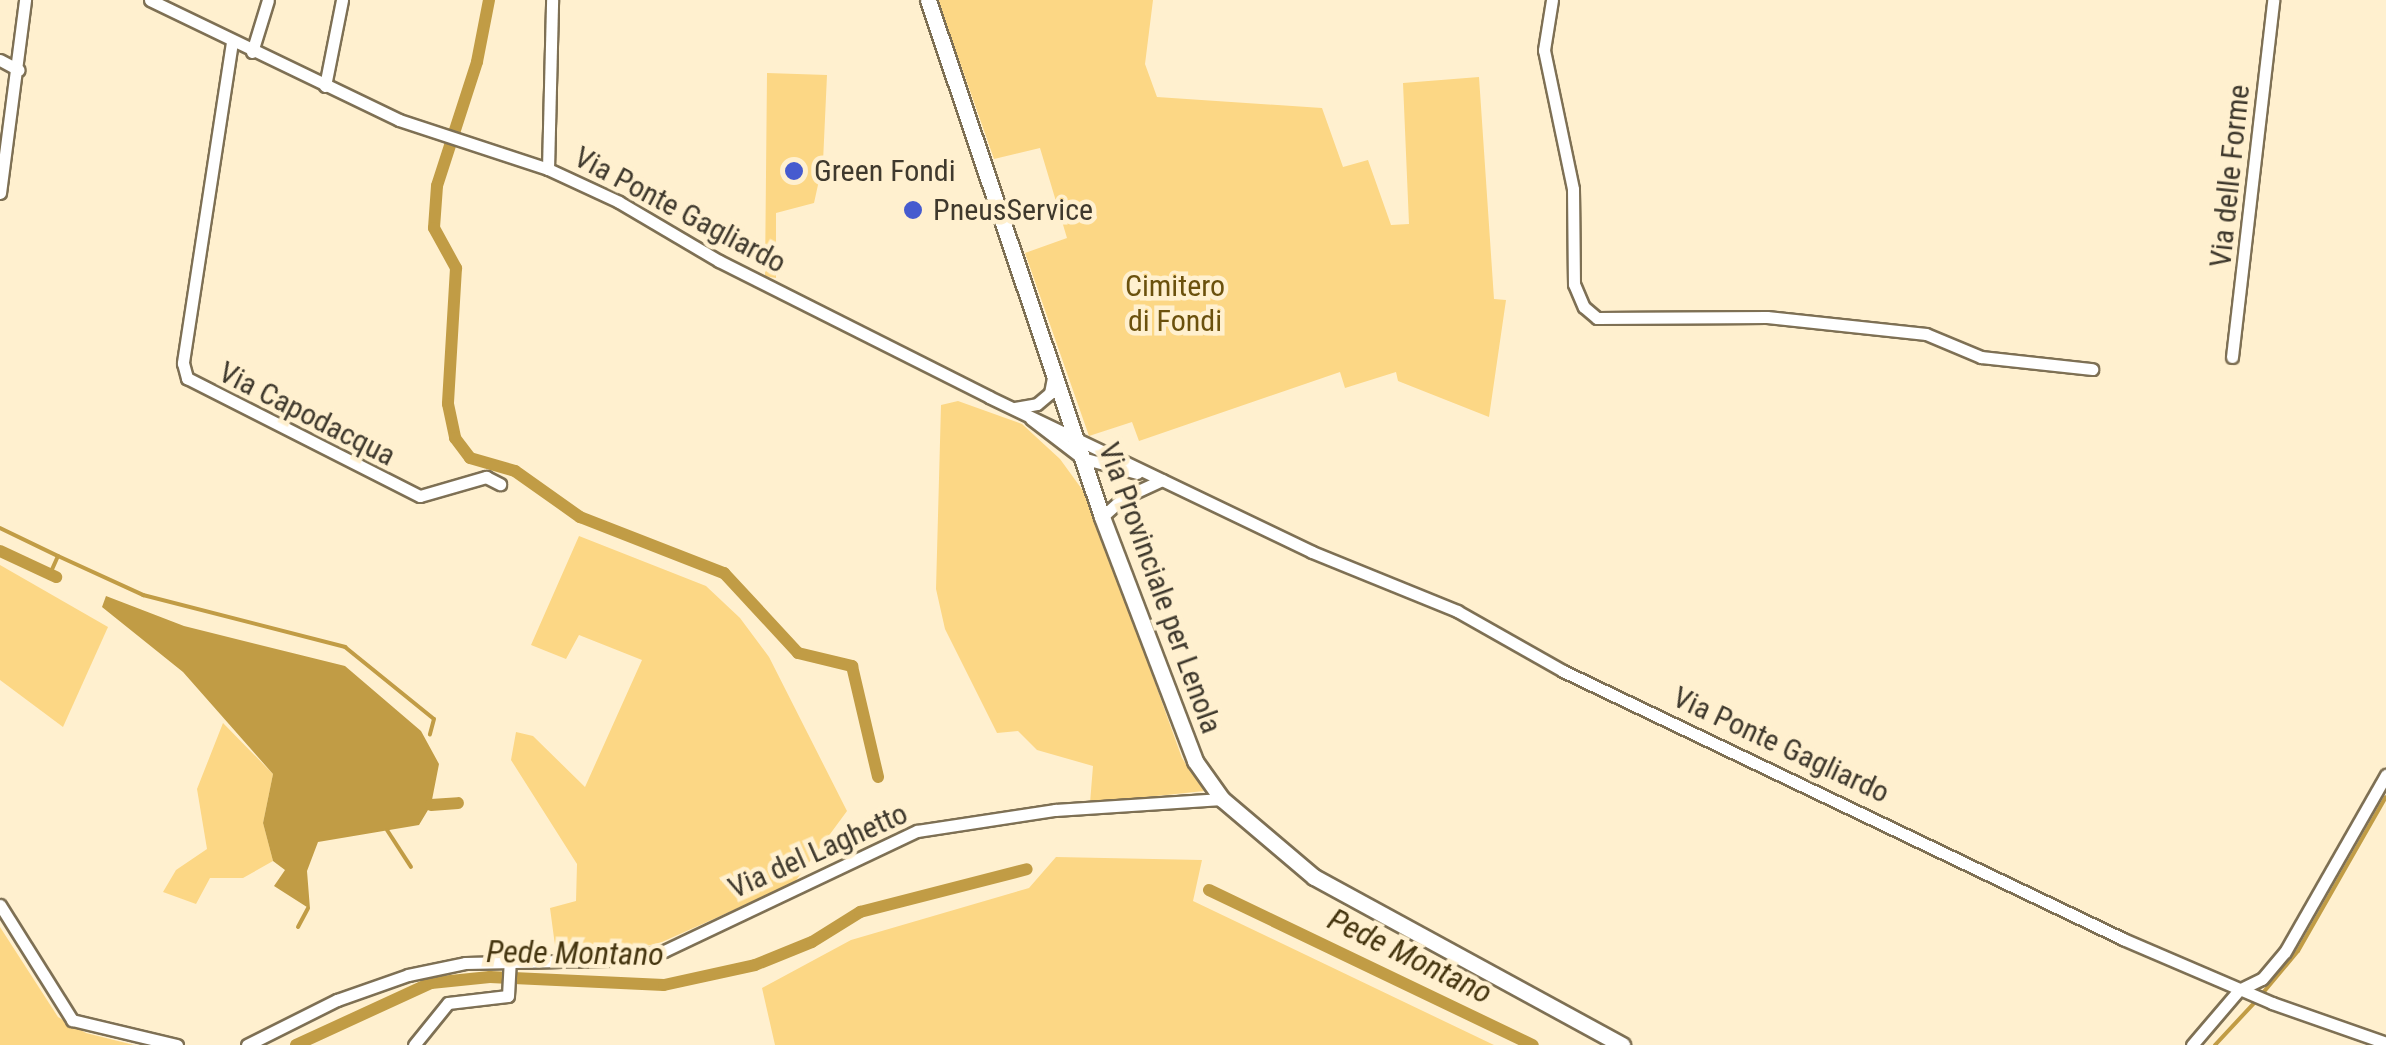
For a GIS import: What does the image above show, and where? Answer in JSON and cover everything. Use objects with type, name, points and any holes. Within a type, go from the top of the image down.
[{"type":"main road","name":"Via Provinciale per Lenola","points":[[928,0],[1175,721],[1222,798],[1314,877],[1622,1045]]},
{"type":"street","points":[[0,193],[19,70],[25,0]]},
{"type":"street","name":"Via Ponte Gagliardo","points":[[150,0],[324,86],[442,136],[548,169],[1162,480],[1456,612],[1563,671],[2238,990],[2386,1042]]},
{"type":"street","points":[[252,52],[268,0]]},
{"type":"street","points":[[324,86],[342,0]]},
{"type":"street","points":[[548,169],[552,0]]},
{"type":"street","points":[[1552,0],[1544,50],[1573,188],[1574,284],[1584,307],[1597,318],[1767,317],[1926,334],[1982,357],[2092,368]]},
{"type":"street","name":"Via delle Forme","points":[[2232,357],[2274,0]]},
{"type":"street","name":"Via Capodacqua","points":[[232,42],[183,363],[187,378],[399,489],[420,496],[486,478],[500,484]]},
{"type":"street","points":[[0,60],[19,70]]},
{"type":"street","points":[[1015,408],[1038,404],[1050,392],[1054,368]]},
{"type":"street","name":"Via Ponte Gagliardo","points":[[1015,408],[1082,458],[1162,480]]},
{"type":"street","points":[[1102,516],[1122,498],[1162,480]]},
{"type":"street","points":[[2192,1045],[2238,990],[2262,979],[2285,952],[2386,774]]},
{"type":"street","name":"Via del Laghetto","points":[[247,1045],[337,1000],[408,975],[507,964],[610,960],[664,951],[917,831],[1055,810],[1222,798]]},
{"type":"street","points":[[0,905],[72,1020],[178,1045]]},
{"type":"street","points":[[414,1045],[448,1003],[512,991],[507,964]]},
{"type":"green space","name":"Cimitero di Fondi","points":[[938,0],[1153,0],[1145,64],[1157,97],[1322,108],[1343,167],[1368,160],[1391,225],[1409,224],[1403,83],[1479,77],[1494,299],[1506,300],[1489,417],[1398,381],[1396,372],[1345,388],[1340,372],[1139,441],[1132,422],[1089,436],[1025,253],[1067,238],[1040,148],[994,159]]},
{"type":"green space","name":"Green Fondi","points":[[767,73],[827,75],[823,162],[814,203],[776,213],[776,278],[765,276]]},
{"type":"green space","points":[[958,401],[1022,424],[1060,459],[1089,499],[1182,758],[1204,791],[1090,803],[1093,766],[1037,750],[1018,731],[997,733],[945,629],[936,589],[941,405]]},
{"type":"green space","points":[[579,536],[706,586],[740,618],[769,657],[847,811],[794,883],[662,942],[620,953],[556,953],[550,908],[576,901],[577,864],[511,760],[516,732],[533,736],[585,787],[642,660],[579,635],[566,659],[531,645]]},
{"type":"green space","points":[[0,565],[108,627],[63,727],[0,680]]},
{"type":"green space","points":[[223,723],[273,774],[263,823],[273,861],[243,878],[210,878],[196,904],[163,892],[176,870],[207,849],[197,789]]},
{"type":"green space","points":[[1056,857],[1202,860],[1193,901],[1494,1045],[775,1045],[762,988],[851,940],[1029,888]]},
{"type":"green space","points":[[0,927],[58,1017],[86,1033],[134,1045],[0,1045]]},
{"type":"shaded area","points":[[106,596],[184,626],[345,666],[421,731],[439,764],[431,805],[419,825],[318,842],[307,871],[310,909],[274,886],[285,870],[273,861],[263,823],[273,774],[183,672],[102,607]]},
{"type":"waterway","points":[[489,0],[477,62],[437,186],[434,228],[456,268],[448,404],[455,438],[470,458],[515,471],[580,517],[724,573],[798,653],[852,666],[878,777]]},
{"type":"waterway","points":[[0,528],[58,556],[50,574]]},
{"type":"waterway","points":[[0,551],[56,577]]},
{"type":"waterway","points":[[58,556],[143,595],[345,647],[434,719],[430,734]]},
{"type":"waterway","points":[[2262,994],[2298,951],[2386,797]]},
{"type":"waterway","points":[[431,805],[458,803]]},
{"type":"waterway","points":[[387,830],[411,867]]},
{"type":"waterway","name":"Pede Montano","points":[[296,1045],[431,983],[490,977],[664,985],[755,965],[812,942],[860,912],[1027,869]]},
{"type":"waterway","name":"Pede Montano","points":[[1209,890],[1533,1045]]},
{"type":"waterway","points":[[298,927],[308,908]]},
{"type":"waterway","points":[[2215,1045],[2256,1001]]},
{"type":"place","name":"Green Fondi","points":[[794,171]]},
{"type":"place","name":"PneusService","points":[[913,210]]}]
